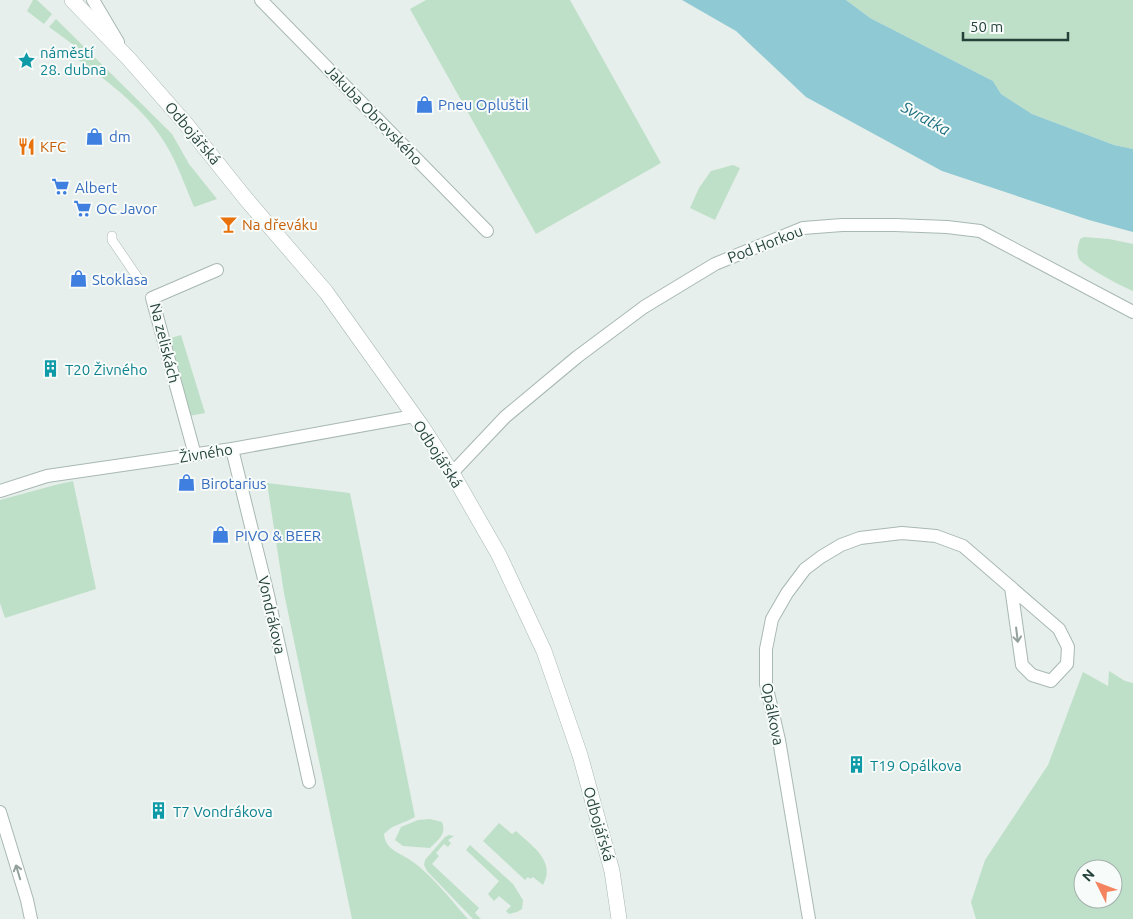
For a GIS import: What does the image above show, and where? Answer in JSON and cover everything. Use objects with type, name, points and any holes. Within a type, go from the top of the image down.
[{"type":"street","name":"Odbojářská","points":[[72,0],[129,59],[186,124],[246,199],[326,292],[452,473],[499,555],[544,651],[582,764],[612,871],[619,919]]},
{"type":"street","name":"Odbojářská","points":[[93,0],[129,59]]},
{"type":"street","name":"Jakuba Obrovského","points":[[261,0],[487,231]]},
{"type":"street","name":"Pod Horkou","points":[[452,473],[505,417],[577,356],[644,307],[715,264],[803,228],[842,225],[895,225],[947,227],[980,231],[1133,312]]},
{"type":"street","points":[[112,236],[112,240],[138,278]]},
{"type":"street","name":"Na zeliskách","points":[[195,455],[152,298],[217,270]]},
{"type":"street","name":"Živného","points":[[0,491],[47,476],[232,449],[414,416]]},
{"type":"street","name":"Vondrákova","points":[[232,449],[268,595],[309,782]]},
{"type":"street","name":"Opálkova","points":[[809,919],[779,740],[766,684],[766,649],[772,619],[782,602],[805,569],[841,545],[860,538],[902,533],[936,536],[962,546],[1011,587],[1059,629],[1068,646],[1067,664],[1051,681],[1032,675],[1022,665],[1011,587]]},
{"type":"street","points":[[0,812],[31,919]]},
{"type":"green space","points":[[33,0],[37,0],[52,14],[44,24],[27,11]]},
{"type":"green space","points":[[426,0],[570,0],[661,163],[536,234],[410,9]]},
{"type":"green space","points":[[846,0],[1133,0],[1133,149],[1114,145],[1032,114],[1001,94],[993,81],[870,18]]},
{"type":"green space","points":[[56,19],[172,134],[189,164],[217,199],[194,207],[169,150],[151,123],[128,99],[76,58],[82,51],[49,27]]},
{"type":"green space","points":[[733,165],[740,168],[715,220],[690,208],[699,188],[711,171]]},
{"type":"green space","points":[[1084,237],[1109,239],[1133,244],[1133,291],[1096,271],[1079,259],[1078,246],[1080,239]]},
{"type":"green space","points":[[181,335],[205,413],[189,416],[167,339]]},
{"type":"green space","points":[[73,481],[96,589],[5,618],[0,603],[0,500]]},
{"type":"green space","points":[[267,483],[350,493],[415,817],[391,828],[384,834],[385,839],[392,849],[432,878],[468,919],[352,919],[284,593]]},
{"type":"green space","points":[[1109,671],[1125,681],[1133,683],[1133,919],[976,919],[971,902],[985,860],[1048,765],[1083,672],[1108,686]]},
{"type":"green space","points":[[430,819],[442,822],[443,833],[430,848],[403,846],[395,840],[401,827],[418,820]]},
{"type":"green space","points":[[499,823],[512,834],[516,831],[540,855],[547,869],[543,885],[533,877],[530,879],[528,877],[525,880],[483,841]]},
{"type":"green space","points":[[449,835],[454,836],[448,840],[451,843],[448,847],[444,844],[436,853],[439,856],[432,864],[479,908],[475,913],[481,919],[473,919],[427,871],[424,865],[425,860],[445,837]]},
{"type":"green space","points":[[470,845],[513,884],[523,900],[522,909],[509,914],[506,911],[511,906],[499,896],[494,901],[488,894],[499,881],[466,850]]},
{"type":"water","name":"Svratka","points":[[682,0],[846,0],[870,18],[993,81],[1001,94],[1032,114],[1114,145],[1133,149],[1133,232],[1089,220],[942,171],[806,97],[736,31]]},
{"type":"place","name":"náměstí 28. dubna","points":[[26,61]]},
{"type":"place","name":"Pneu Opluštil","points":[[424,104]]},
{"type":"place","name":"dm","points":[[95,136]]},
{"type":"place","name":"KFC","points":[[26,146]]},
{"type":"place","name":"Albert","points":[[61,187]]},
{"type":"place","name":"OC Javor","points":[[82,208]]},
{"type":"place","name":"Na dřeváku","points":[[228,224]]},
{"type":"place","name":"Stoklasa","points":[[78,279]]},
{"type":"place","name":"T20 Živného","points":[[51,369]]},
{"type":"place","name":"Birotarius","points":[[187,483]]},
{"type":"place","name":"PIVO & BEER","points":[[221,535]]},
{"type":"place","name":"T19 Opálkova","points":[[856,765]]},
{"type":"place","name":"T7 Vondrákova","points":[[159,811]]}]
